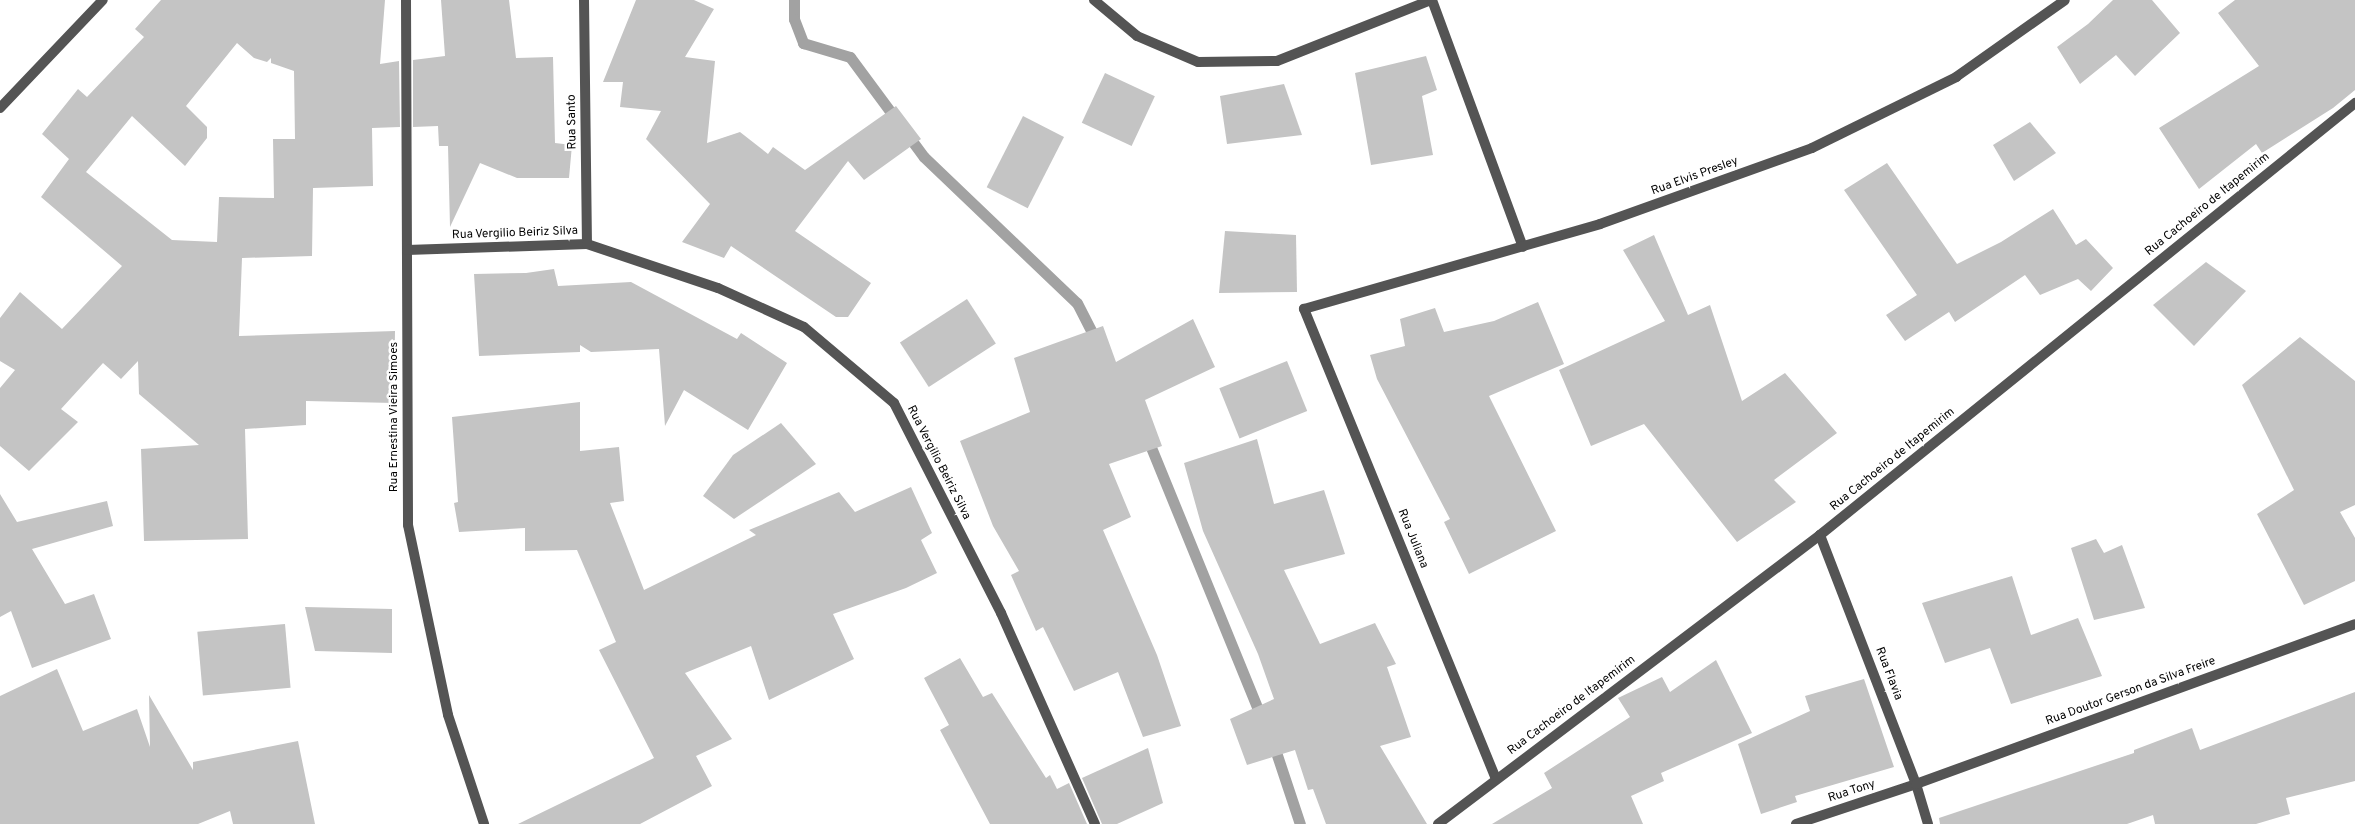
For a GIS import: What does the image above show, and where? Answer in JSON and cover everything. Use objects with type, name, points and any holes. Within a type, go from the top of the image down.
[{"type":"street","points":[[0,108],[103,0]]},
{"type":"street","name":"Rua Ernestina Vieira Simoes","points":[[406,0],[408,525],[448,715],[484,824]]},
{"type":"street","name":"Rua Santo","points":[[584,0],[587,244]]},
{"type":"street","points":[[1094,0],[1137,36],[1198,62],[1277,61],[1431,0],[1523,247]]},
{"type":"street","name":"Rua Elvis Presley","points":[[1304,310],[1600,224],[1812,148],[1956,76],[2064,0]]},
{"type":"street","name":"Rua Cachoeiro de Itapemirim","points":[[1438,824],[1820,535],[2355,103]]},
{"type":"street","name":"Rua Vergilio Beiriz Silva","points":[[407,250],[587,244],[718,288],[804,327],[894,403],[1001,614],[1095,824]]},
{"type":"street","name":"Rua Juliana","points":[[1304,310],[1496,779]]},
{"type":"street","name":"Rua Flavia","points":[[1820,535],[1916,784],[1928,824]]},
{"type":"street","name":"Rua Doutor Gerson da Silva Freire","points":[[1916,784],[2355,624]]},
{"type":"street","name":"Rua Tony","points":[[1796,824],[1916,784]]},
{"type":"building","points":[[161,0],[385,0],[380,64],[399,61],[400,127],[372,128],[373,186],[313,188],[312,256],[242,258],[239,336],[395,331],[394,403],[306,401],[306,425],[245,429],[248,539],[144,541],[141,449],[199,445],[139,394],[138,361],[121,379],[103,363],[61,409],[78,422],[29,471],[0,446],[0,388],[15,370],[0,361],[0,318],[20,292],[62,329],[122,266],[41,197],[69,159],[42,134],[78,89],[87,97],[144,37],[135,29]],"holes":[[[237,43],[254,58],[267,62],[271,58],[271,63],[294,71],[295,139],[273,139],[274,198],[219,197],[217,242],[172,240],[86,172],[132,116],[185,166],[207,138],[207,127],[186,106]]]},
{"type":"building","points":[[441,0],[509,0],[516,58],[553,57],[555,143],[572,145],[569,178],[517,178],[480,163],[450,227],[448,146],[439,146],[438,126],[413,127],[413,60],[445,56]]},
{"type":"building","points":[[636,0],[694,0],[714,9],[685,57],[715,61],[707,143],[740,132],[768,154],[773,147],[805,170],[896,106],[921,139],[864,180],[848,161],[795,231],[871,283],[848,317],[836,317],[731,246],[724,258],[682,242],[710,204],[646,139],[661,111],[620,107],[623,82],[603,82]]},
{"type":"building","points":[[2113,0],[2152,0],[2180,33],[2135,76],[2116,55],[2080,84],[2057,47],[2088,24]]},
{"type":"building","points":[[2235,0],[2355,0],[2355,90],[2333,108],[2262,153],[2256,144],[2199,189],[2159,128],[2259,66],[2218,13]]},
{"type":"building","points":[[1426,56],[1437,90],[1422,96],[1433,155],[1371,165],[1355,73]]},
{"type":"building","points":[[1105,73],[1155,96],[1132,146],[1082,123]]},
{"type":"building","points":[[1284,84],[1302,135],[1227,144],[1220,96]]},
{"type":"building","points":[[1023,116],[1064,137],[1028,208],[987,187]]},
{"type":"building","points":[[2030,122],[2056,153],[2014,181],[1993,145]]},
{"type":"building","points":[[1887,163],[1957,264],[2001,242],[2053,209],[2076,245],[2086,239],[2113,268],[2091,291],[2078,279],[2040,295],[2025,275],[1955,322],[1949,312],[1905,341],[1886,315],[1917,295],[1844,190]]},
{"type":"building","points":[[1225,231],[1296,235],[1297,292],[1219,293]]},
{"type":"building","points":[[1654,235],[1688,315],[1710,305],[1742,401],[1785,373],[1837,433],[1774,480],[1796,502],[1737,542],[1644,424],[1591,446],[1559,370],[1665,321],[1623,250]]},
{"type":"building","points":[[2206,262],[2246,291],[2194,346],[2153,305]]},
{"type":"building","points":[[554,269],[558,286],[631,282],[737,339],[741,333],[787,363],[748,430],[684,390],[665,426],[659,349],[591,352],[580,345],[580,352],[479,356],[474,274],[526,273]]},
{"type":"building","points":[[967,299],[996,343],[929,387],[900,343]]},
{"type":"building","points":[[1538,302],[1564,364],[1489,396],[1556,531],[1469,574],[1444,522],[1450,519],[1377,379],[1370,355],[1405,346],[1400,319],[1435,308],[1444,332],[1494,321]]},
{"type":"building","points":[[1193,319],[1215,367],[1145,400],[1162,446],[1109,464],[1131,517],[1103,530],[1157,655],[1181,726],[1143,737],[1118,672],[1074,691],[1043,627],[1036,631],[1011,575],[1019,571],[993,526],[960,441],[1030,412],[1014,358],[1103,326],[1116,362]]},
{"type":"building","points":[[2300,337],[2355,381],[2355,505],[2340,512],[2355,538],[2355,581],[2304,605],[2257,514],[2294,490],[2242,385]]},
{"type":"building","points":[[1287,361],[1307,411],[1240,438],[1219,388]]},
{"type":"building","points":[[580,402],[580,451],[619,447],[624,501],[610,503],[644,590],[756,535],[749,530],[839,492],[855,512],[911,487],[932,533],[921,540],[937,573],[906,588],[833,614],[854,659],[769,700],[751,646],[685,673],[732,739],[696,756],[712,786],[640,824],[518,824],[654,758],[599,650],[616,642],[577,550],[525,551],[525,528],[459,532],[454,503],[458,502],[452,417]]},
{"type":"building","points":[[781,423],[816,464],[734,519],[703,496],[733,455]]},
{"type":"building","points":[[1257,439],[1274,504],[1324,490],[1345,554],[1284,570],[1320,644],[1375,623],[1396,664],[1387,667],[1411,737],[1380,746],[1427,824],[1326,824],[1313,789],[1308,790],[1295,750],[1247,765],[1230,719],[1274,699],[1258,654],[1203,531],[1184,463]]},
{"type":"building","points":[[0,494],[17,522],[107,501],[113,526],[32,549],[65,604],[94,594],[111,639],[32,668],[11,611],[0,617]]},
{"type":"building","points":[[2096,539],[2104,553],[2122,545],[2145,608],[2094,620],[2071,548]]},
{"type":"building","points":[[2012,576],[2031,635],[2078,618],[2102,676],[2011,704],[1990,648],[1945,663],[1922,603]]},
{"type":"building","points":[[305,607],[392,609],[392,653],[315,651]]},
{"type":"building","points":[[285,624],[291,688],[203,695],[197,632]]},
{"type":"building","points":[[960,658],[983,697],[992,693],[1046,778],[1050,775],[1057,789],[1069,783],[1087,824],[990,824],[940,730],[949,725],[924,678]]},
{"type":"building","points":[[1716,660],[1752,733],[1661,773],[1664,781],[1631,796],[1643,824],[1492,824],[1552,788],[1544,773],[1630,717],[1618,698],[1662,677],[1670,692]]},
{"type":"building","points":[[57,669],[83,731],[137,709],[150,747],[149,695],[193,770],[193,762],[298,741],[315,824],[233,824],[230,811],[198,824],[0,824],[0,696]]},
{"type":"building","points":[[1864,679],[1894,767],[1795,796],[1797,802],[1761,814],[1738,744],[1810,711],[1805,696]]},
{"type":"building","points":[[2355,692],[2355,781],[2286,798],[2290,814],[2256,824],[2155,824],[2153,815],[2127,824],[1940,824],[1939,818],[2134,753],[2134,750],[2192,728],[2200,750]]},
{"type":"building","points":[[1148,748],[1163,803],[1117,824],[1102,824],[1082,778]]},
{"type":"waterway","points":[[794,0],[794,19],[803,43],[850,57],[924,157],[1077,303],[1097,342]]},
{"type":"waterway","points":[[1146,435],[1262,719]]},
{"type":"waterway","points":[[1273,743],[1300,824]]}]
